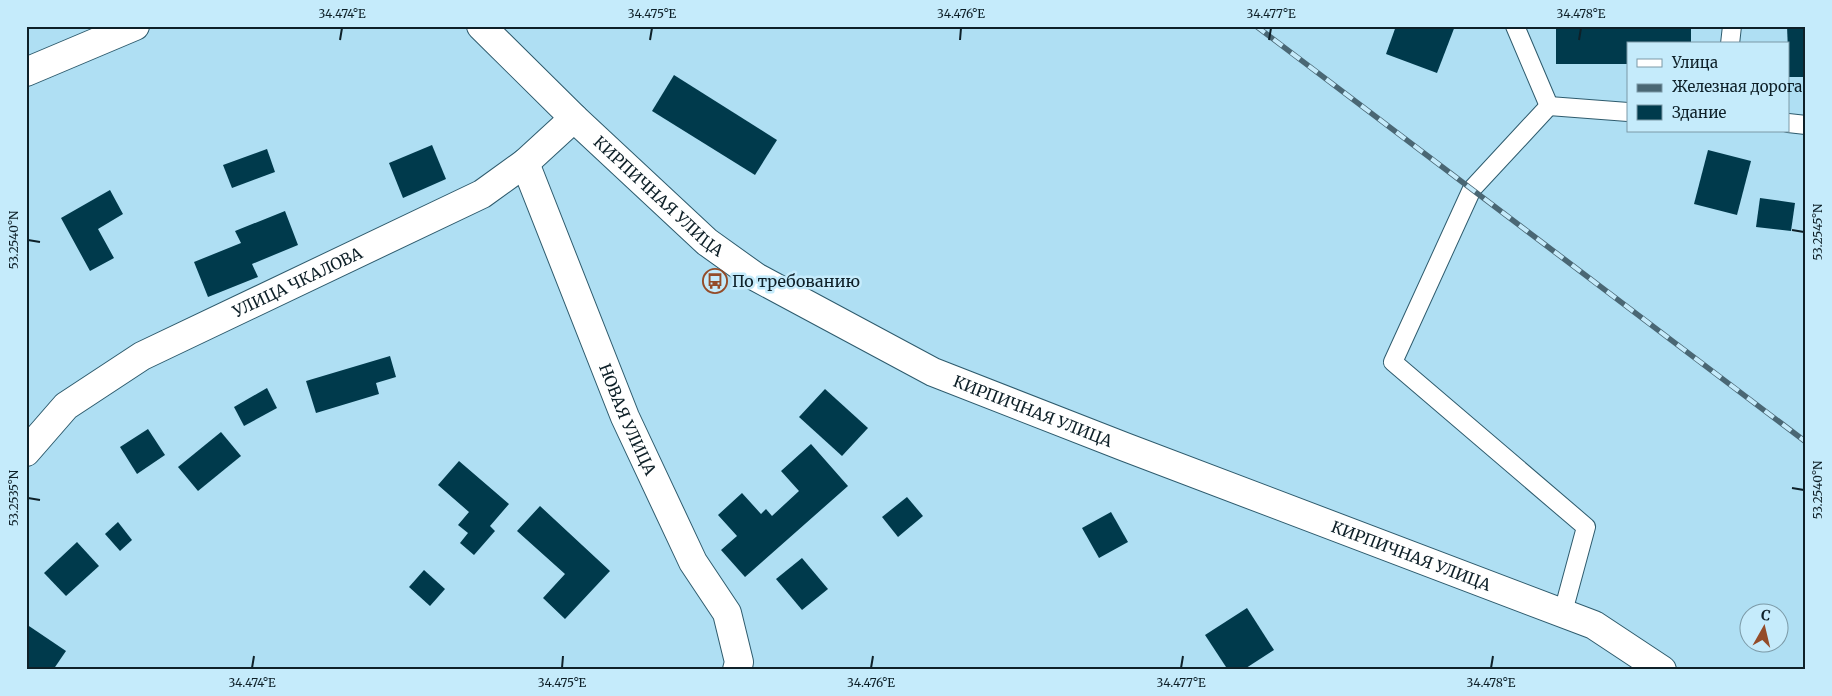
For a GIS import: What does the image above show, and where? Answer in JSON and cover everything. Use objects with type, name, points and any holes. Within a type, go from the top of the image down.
[{"type":"street","points":[[26,72],[135,26]]},
{"type":"street","name":"КИРПИЧНАЯ УЛИЦА","points":[[481,26],[574,118],[708,242],[756,277],[934,372],[1594,625],[1662,670]]},
{"type":"street","name":"УЛИЦА ЧКАЛОВА","points":[[26,452],[66,406],[142,356],[482,194],[525,164],[574,118]]},
{"type":"street","name":"НОВАЯ УЛИЦА","points":[[525,164],[625,417],[693,562],[728,613],[739,662],[737,670]]},
{"type":"lane","points":[[1515,26],[1549,106]]},
{"type":"lane","points":[[1730,42],[1732,26]]},
{"type":"lane","points":[[1549,106],[1627,112]]},
{"type":"lane","points":[[1549,106],[1472,189],[1393,362],[1586,528],[1562,612]]},
{"type":"lane","points":[[1790,123],[1806,124]]},
{"type":"building","points":[[1396,26],[1455,26],[1437,73],[1386,54]]},
{"type":"building","points":[[1556,26],[1691,26],[1691,42],[1627,42],[1627,64],[1556,64]]},
{"type":"building","points":[[1787,26],[1806,26],[1806,77],[1790,77],[1790,42],[1788,42]]},
{"type":"building","points":[[674,75],[777,140],[755,175],[652,111]]},
{"type":"building","points":[[432,145],[446,179],[403,198],[389,163]]},
{"type":"building","points":[[267,149],[275,172],[232,188],[223,165]]},
{"type":"building","points":[[1708,150],[1751,161],[1737,215],[1694,204]]},
{"type":"building","points":[[110,190],[123,214],[98,229],[114,258],[90,271],[61,218]]},
{"type":"building","points":[[1760,198],[1795,203],[1791,231],[1756,227]]},
{"type":"building","points":[[285,211],[298,245],[252,264],[258,277],[208,297],[194,262],[241,243],[235,231]]},
{"type":"building","points":[[390,356],[396,377],[376,383],[379,394],[316,413],[306,381]]},
{"type":"building","points":[[267,388],[277,408],[244,426],[234,407]]},
{"type":"building","points":[[825,389],[868,428],[842,456],[799,417]]},
{"type":"building","points":[[148,429],[165,455],[137,474],[120,447]]},
{"type":"building","points":[[221,432],[241,456],[198,491],[178,467]]},
{"type":"building","points":[[811,444],[848,486],[745,577],[721,550],[737,536],[718,515],[742,493],[761,514],[766,509],[772,516],[799,491],[781,471]]},
{"type":"building","points":[[459,461],[509,504],[490,526],[495,531],[474,555],[460,543],[468,533],[458,525],[469,512],[438,485]]},
{"type":"building","points":[[907,497],[923,516],[898,537],[882,517]]},
{"type":"building","points":[[540,506],[610,571],[565,619],[543,598],[565,574],[517,531]]},
{"type":"building","points":[[1111,512],[1128,542],[1099,558],[1082,528]]},
{"type":"building","points":[[118,522],[132,540],[120,551],[105,534]]},
{"type":"building","points":[[77,542],[99,566],[66,596],[44,573]]},
{"type":"building","points":[[802,558],[828,589],[802,610],[776,579]]},
{"type":"building","points":[[424,570],[445,589],[430,606],[409,587]]},
{"type":"building","points":[[1247,608],[1274,650],[1243,670],[1228,670],[1205,635]]},
{"type":"building","points":[[26,624],[66,651],[53,670],[26,670]]},
{"type":"railway","points":[[1256,26],[1806,442]]},
{"type":"place","name":"По требованию","points":[[715,281]]}]
